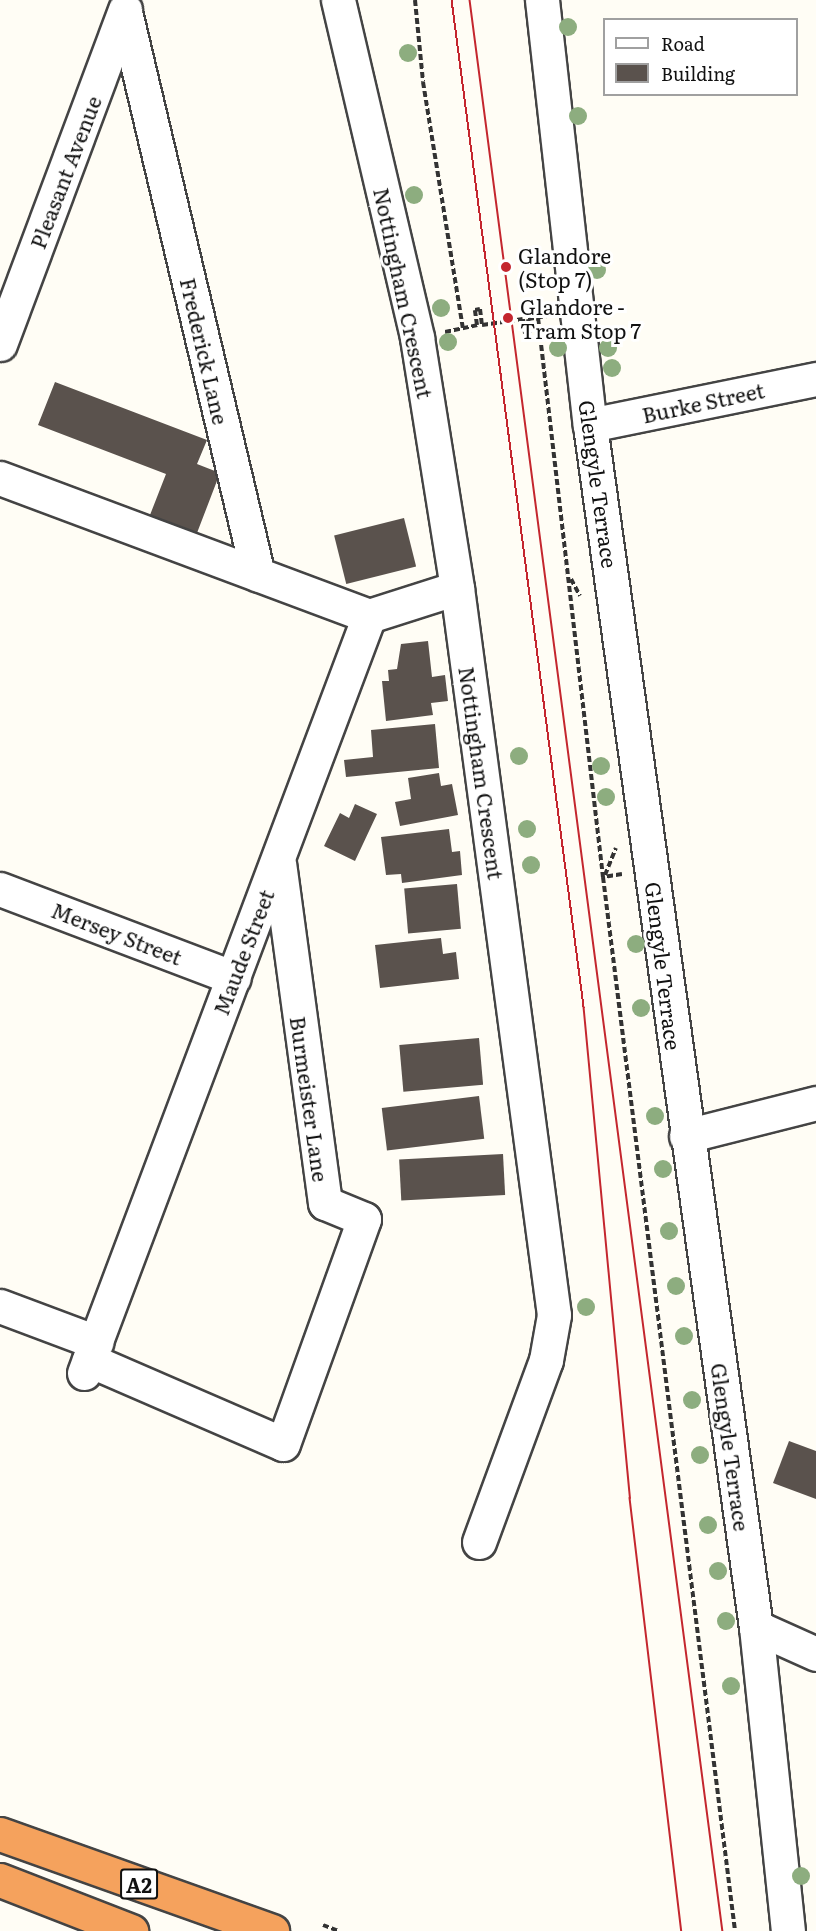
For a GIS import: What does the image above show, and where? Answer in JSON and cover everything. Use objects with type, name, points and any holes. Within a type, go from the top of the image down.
[{"type":"highway","name":"A2","points":[[0,1834],[272,1931]]},
{"type":"highway","name":"A2","points":[[0,1880],[130,1931]]},
{"type":"street","name":"Nottingham Crescent","points":[[338,0],[417,338],[457,588],[554,1315],[546,1360],[479,1542]]},
{"type":"street","name":"Glengyle Terrace","points":[[542,0],[590,425],[652,868],[686,1136],[756,1627],[788,1931]]},
{"type":"street","name":"Pleasant Avenue","points":[[0,344],[127,6]]},
{"type":"street","name":"Frederick Lane","points":[[127,6],[258,575]]},
{"type":"street","name":"Burke Street","points":[[590,425],[816,378]]},
{"type":"street","points":[[0,478],[369,616],[457,588]]},
{"type":"street","name":"Maude Street","points":[[89,1358],[369,616]]},
{"type":"street","name":"Burmeister Lane","points":[[89,1358],[283,1444],[364,1219],[325,1203],[279,859]]},
{"type":"street","name":"Mersey Street","points":[[0,889],[234,978]]},
{"type":"street","points":[[686,1136],[816,1103]]},
{"type":"street","points":[[0,1306],[89,1358]]},
{"type":"street","points":[[756,1627],[816,1654]]},
{"type":"path","points":[[415,0],[423,82],[463,328],[477,325],[474,310],[480,309],[482,325],[523,319],[525,334],[530,333],[528,319],[538,318],[570,576],[603,877],[735,1931]]},
{"type":"path","points":[[603,877],[652,868]]},
{"type":"path","points":[[323,1925],[339,1931]]},
{"type":"building","points":[[55,382],[207,440],[197,464],[220,473],[197,533],[150,515],[166,474],[38,425]]},
{"type":"building","points":[[404,518],[416,567],[346,584],[334,535]]},
{"type":"building","points":[[428,641],[432,677],[445,675],[448,701],[431,703],[433,715],[386,721],[382,681],[389,681],[388,670],[397,669],[401,644]]},
{"type":"building","points":[[435,724],[439,768],[346,777],[344,760],[373,757],[371,730]]},
{"type":"building","points":[[439,773],[441,786],[452,784],[458,815],[400,826],[395,802],[411,799],[408,778]]},
{"type":"building","points":[[355,804],[377,814],[355,861],[324,846],[340,813],[349,818]]},
{"type":"building","points":[[449,829],[452,852],[460,851],[462,875],[402,883],[401,874],[386,875],[381,837]]},
{"type":"building","points":[[457,884],[461,929],[408,933],[404,889]]},
{"type":"building","points":[[441,938],[443,954],[456,952],[459,979],[380,988],[375,945]]},
{"type":"building","points":[[479,1038],[483,1085],[403,1092],[399,1045]]},
{"type":"building","points":[[479,1096],[484,1139],[387,1151],[382,1108]]},
{"type":"building","points":[[503,1154],[505,1195],[401,1200],[399,1159]]},
{"type":"building","points":[[789,1441],[816,1451],[816,1499],[773,1483]]},
{"type":"tram line","points":[[452,0],[584,1007],[630,1498],[682,1931]]},
{"type":"tram line","points":[[470,0],[723,1931]]},
{"type":"place","name":"Glandore (Stop 7)","points":[[506,267]]},
{"type":"place","name":"Glandore - Tram Stop 7","points":[[508,318]]}]
